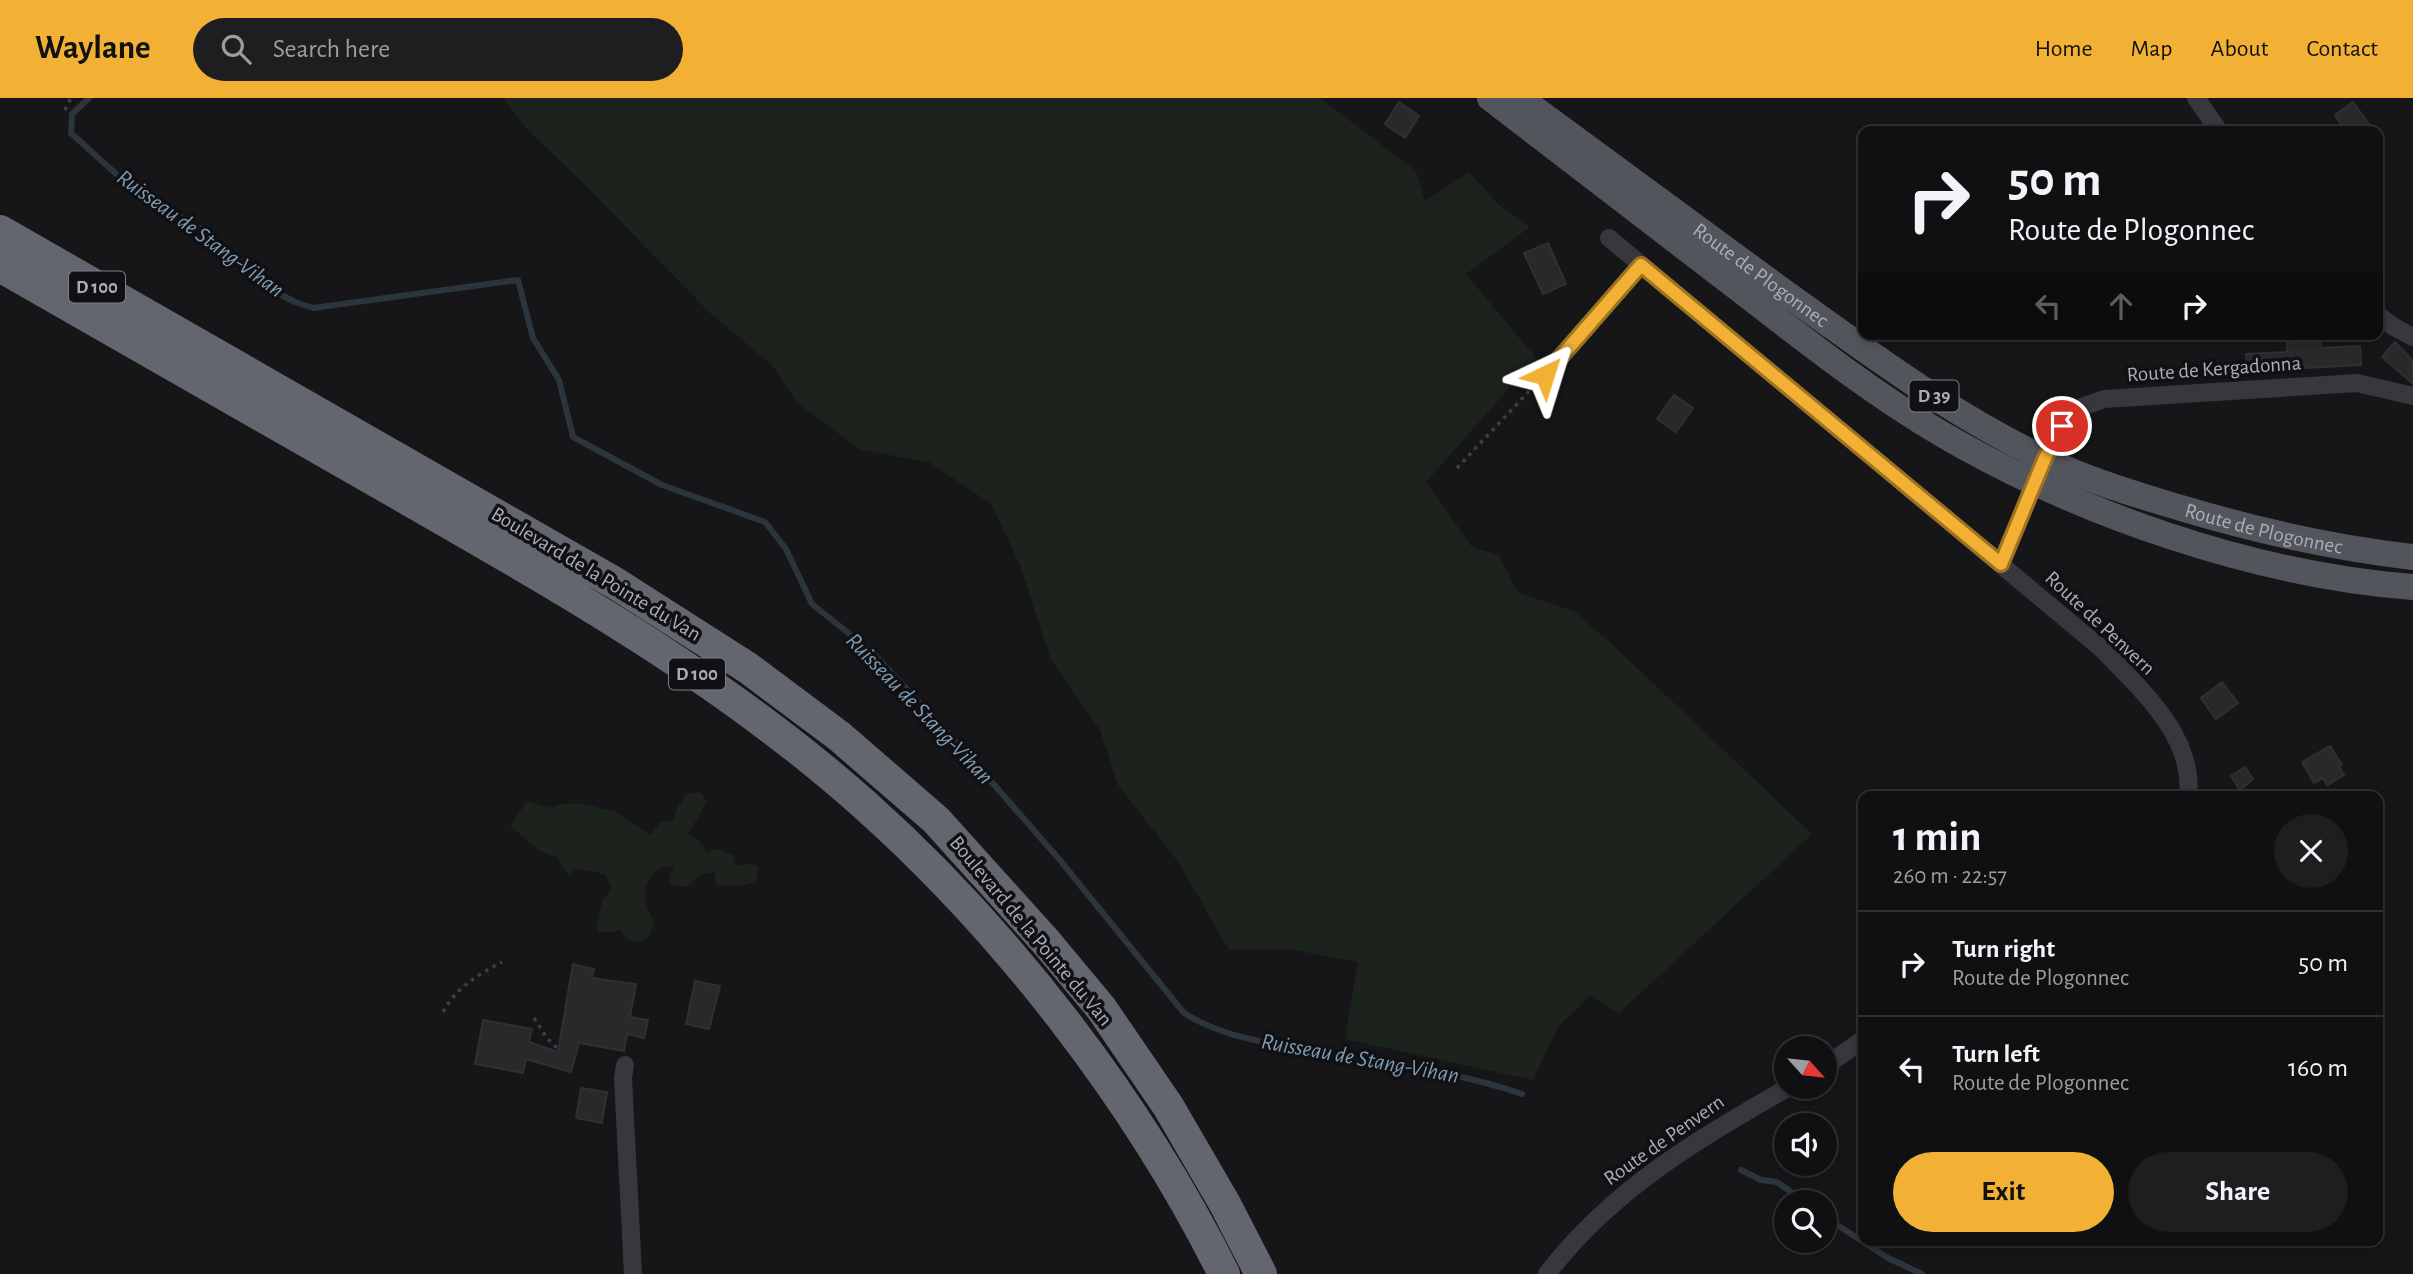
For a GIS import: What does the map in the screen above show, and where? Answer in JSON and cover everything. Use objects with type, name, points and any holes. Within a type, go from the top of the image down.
[{"type":"highway","name":"Boulevard de la Pointe du Van","points":[[0,231],[615,583],[748,668],[848,744],[936,820],[1030,924],[1101,1009],[1168,1106],[1225,1204],[1261,1274]]},
{"type":"highway","name":"Boulevard de la Pointe du Van","points":[[0,267],[601,611],[700,676],[810,759],[905,843],[972,910],[1019,963],[1106,1079],[1154,1150],[1224,1274]]},
{"type":"highway","name":"D 100","points":[[0,288],[118,356],[445,521]]},
{"type":"main road","name":"Route de Plogonnec","points":[[1490,98],[1855,378],[1940,433],[2036,485],[2115,516],[2224,551],[2310,571],[2413,587]]},
{"type":"main road","name":"Route de Plogonnec","points":[[1520,98],[1880,361],[1988,428],[2045,458],[2100,482],[2249,528],[2338,548],[2413,557]]},
{"type":"street","points":[[2196,98],[2216,126]]},
{"type":"street","points":[[1609,238],[2001,564],[2036,485]]},
{"type":"street","points":[[1545,375],[1641,265]]},
{"type":"street","points":[[2383,318],[2413,337]]},
{"type":"street","name":"Route de Kergadonna","points":[[2036,485],[2045,458],[2062,426],[2082,407],[2104,399],[2357,383],[2413,397]]},
{"type":"street","name":"Route de Penvern","points":[[2001,564],[2102,649],[2162,715],[2187,759],[2189,791]]},
{"type":"street","points":[[1838,1057],[1858,1043]]},
{"type":"street","points":[[625,1066],[622,1079],[633,1274]]},
{"type":"street","name":"Route de Penvern","points":[[1547,1274],[1578,1237],[1642,1179],[1712,1130],[1774,1095]]},
{"type":"path","points":[[65,110],[71,98]]},
{"type":"path","points":[[1457,468],[1545,375]]},
{"type":"path","points":[[443,1012],[453,996],[469,981],[502,962]]},
{"type":"path","points":[[534,1018],[558,1049]]},
{"type":"shaded area","points":[[503,98],[1320,98],[1416,171],[1425,201],[1469,172],[1499,205],[1530,227],[1466,274],[1536,358],[1426,482],[1472,547],[1499,555],[1518,593],[1574,611],[1812,834],[1619,1013],[1590,996],[1558,1027],[1533,1080],[1345,1039],[1358,962],[1289,949],[1229,950],[1179,863],[1118,785],[1100,730],[1051,660],[1020,565],[991,504],[929,462],[861,450],[797,403],[772,365],[710,313],[526,128]]},
{"type":"shaded area","points":[[687,793],[701,793],[707,802],[688,834],[702,843],[706,853],[716,849],[733,854],[736,866],[757,866],[757,874],[755,880],[745,885],[716,885],[715,872],[703,874],[690,885],[683,887],[671,884],[669,876],[674,866],[660,869],[650,879],[645,892],[647,907],[655,923],[650,935],[641,942],[627,939],[620,929],[614,932],[599,932],[596,928],[603,899],[612,889],[605,874],[577,869],[568,875],[556,856],[537,849],[510,826],[527,801],[550,808],[579,803],[616,812],[651,835],[661,821],[673,822],[676,810]]},
{"type":"building","points":[[1399,102],[1419,116],[1405,138],[1385,124]]},
{"type":"building","points":[[2353,102],[2370,126],[2342,126],[2335,115]]},
{"type":"building","points":[[1548,243],[1566,284],[1543,294],[1524,253]]},
{"type":"building","points":[[2320,340],[2321,348],[2360,346],[2361,365],[2248,371],[2246,354],[2287,352],[2287,343]]},
{"type":"building","points":[[2395,342],[2413,361],[2413,384],[2382,357]]},
{"type":"building","points":[[1674,395],[1693,408],[1676,432],[1657,419]]},
{"type":"building","points":[[2222,682],[2238,703],[2216,719],[2201,698]]},
{"type":"building","points":[[2330,746],[2342,765],[2339,767],[2344,775],[2327,785],[2323,778],[2314,783],[2302,762]]},
{"type":"building","points":[[2245,767],[2253,779],[2240,790],[2231,776]]},
{"type":"building","points":[[573,964],[594,969],[592,978],[636,984],[630,1017],[648,1020],[644,1038],[627,1034],[624,1051],[579,1043],[571,1072],[526,1059],[523,1073],[475,1064],[483,1020],[532,1029],[529,1042],[558,1052]]},
{"type":"building","points":[[695,981],[720,986],[709,1029],[686,1024]]},
{"type":"building","points":[[581,1088],[607,1092],[602,1123],[576,1118]]},
{"type":"waterway","name":"Ruisseau de Stang-Vihan","points":[[89,98],[72,114],[71,133],[126,183],[201,229],[270,289],[295,302],[313,308],[518,280],[533,338],[559,380],[573,437],[662,485],[765,522],[786,549],[812,604],[871,651],[962,748],[1059,859],[1184,1013],[1241,1037],[1440,1072],[1522,1094]]},
{"type":"waterway","name":"Ruisseau de Stang-Vihan","points":[[1741,1170],[1761,1180],[1777,1182],[1788,1190]]},
{"type":"waterway","name":"Ruisseau de Stang-Vihan","points":[[1837,1225],[1858,1238]]},
{"type":"waterway","name":"Ruisseau de Stang-Vihan","points":[[1870,1246],[1922,1274]]},
{"type":"route","points":[[1545,375],[1641,265],[2001,564],[2045,458],[2062,426]]}]
